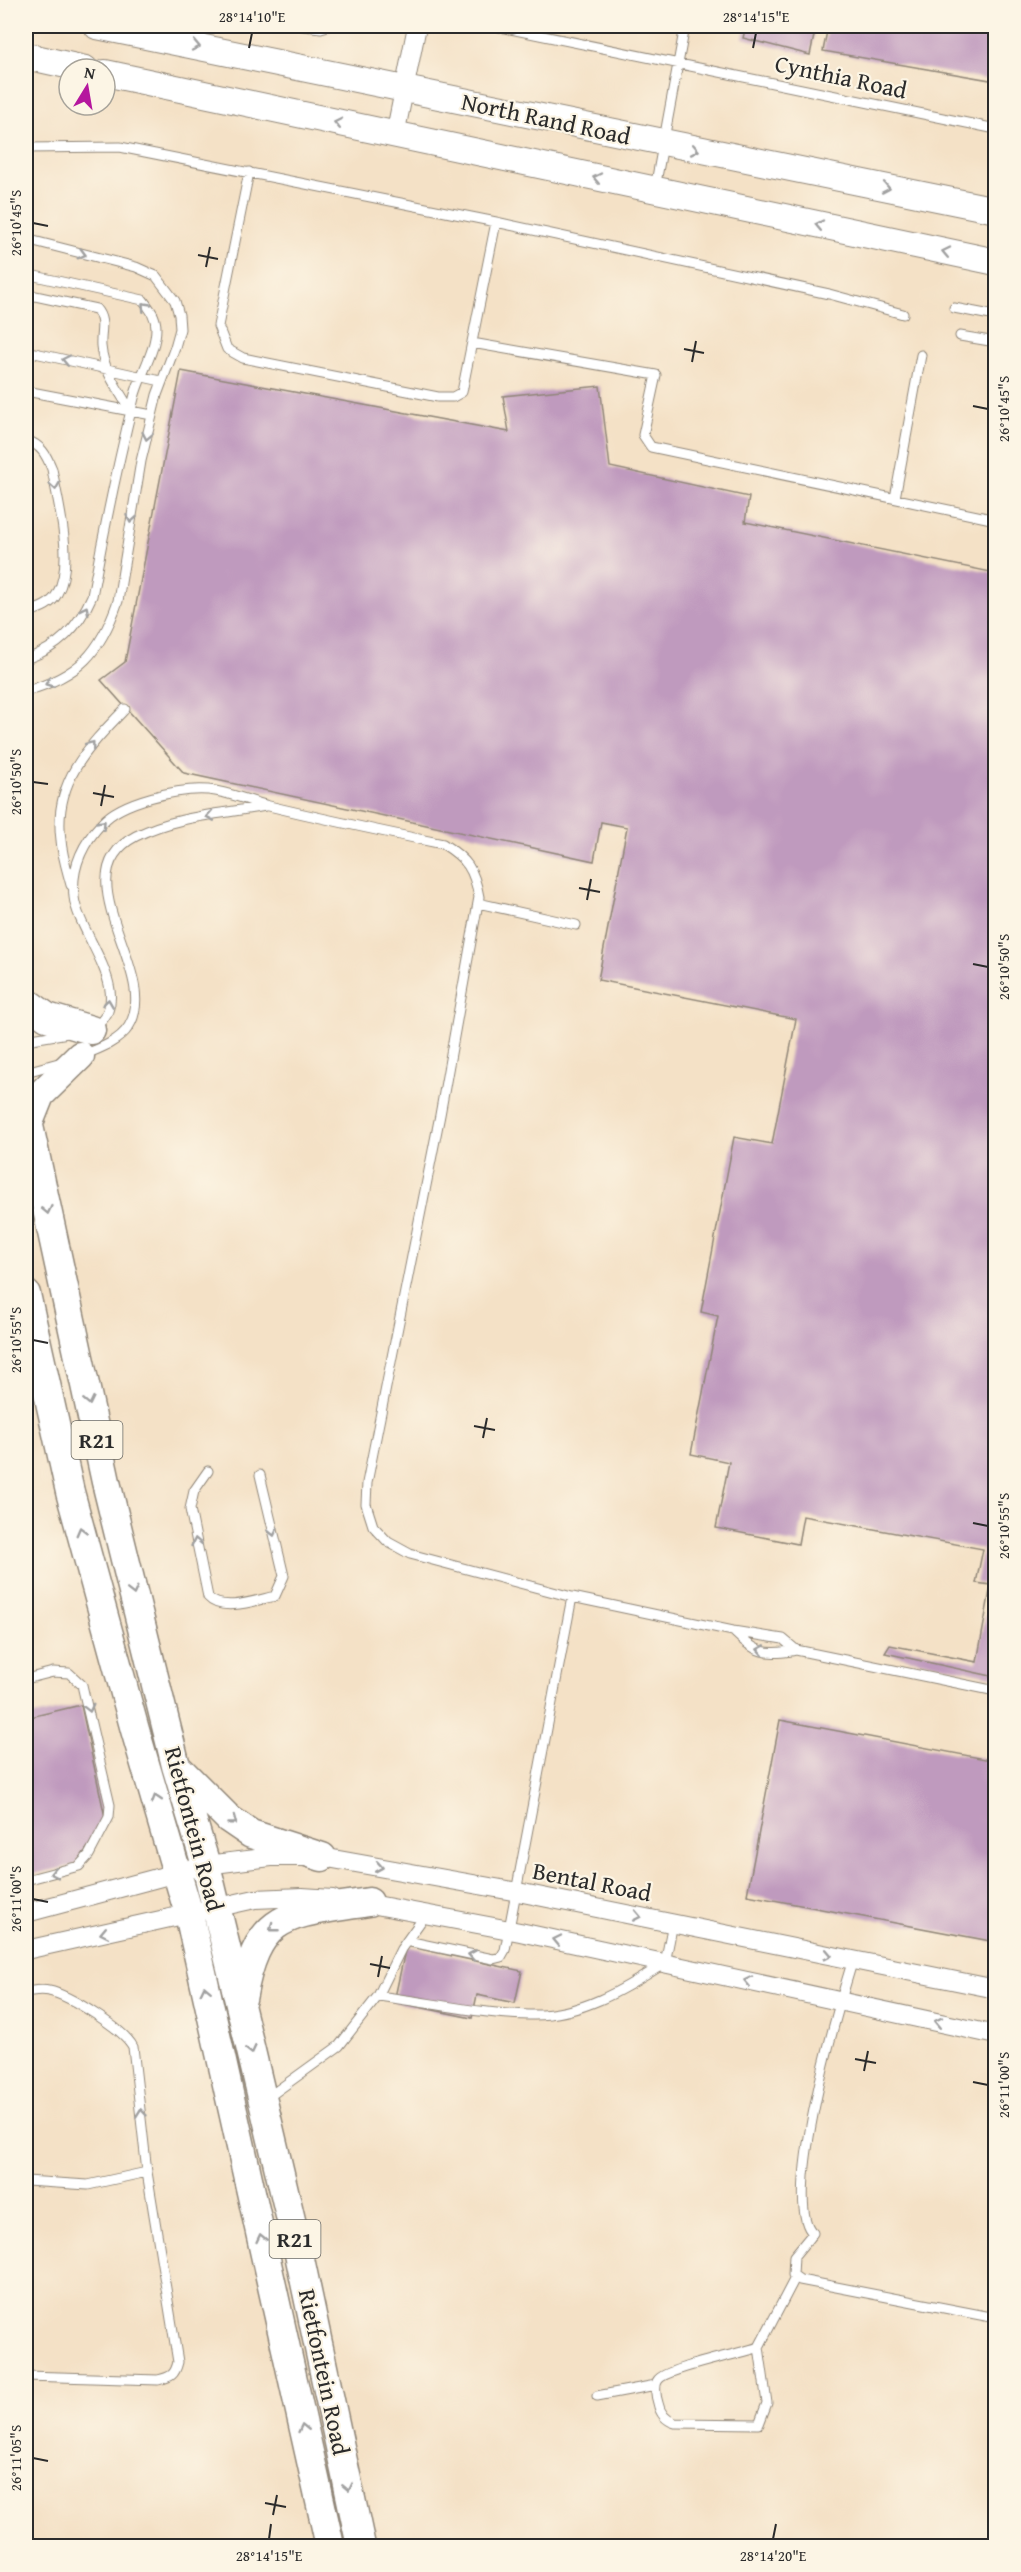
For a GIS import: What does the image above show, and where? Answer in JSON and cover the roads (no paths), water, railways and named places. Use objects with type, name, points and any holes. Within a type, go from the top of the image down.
[{"type":"main road","name":"North Rand Road","points":[[97,26],[996,210]]},
{"type":"main road","points":[[26,56],[57,63]]},
{"type":"main road","name":"North Rand Road","points":[[117,76],[996,262]]},
{"type":"main road","points":[[26,1002],[47,1017],[91,1030]]},
{"type":"main road","points":[[27,1119],[40,1095],[80,1056]]},
{"type":"main road","name":"Rietfontein Road","points":[[27,1119],[106,1482],[176,1766],[206,1865],[241,2005],[361,2547]]},
{"type":"main road","name":"Rietfontein Road","points":[[26,1294],[70,1492],[135,1730],[189,1914],[330,2547]]},
{"type":"main road","points":[[176,1766],[229,1819],[251,1834],[322,1857]]},
{"type":"main road","points":[[241,2005],[252,1956],[266,1932],[280,1922],[303,1913],[369,1902]]},
{"type":"street","points":[[395,135],[417,26]]},
{"type":"street","name":"Bental Road","points":[[26,1913],[206,1865],[270,1857],[322,1857],[518,1892],[996,1989]]},
{"type":"street","points":[[26,1950],[255,1899],[302,1897],[369,1902],[996,2035]]},
{"type":"lane","points":[[303,26],[321,28],[328,26]]},
{"type":"lane","name":"Cynthia Road","points":[[495,26],[996,129]]},
{"type":"lane","points":[[548,37],[551,26]]},
{"type":"lane","points":[[654,190],[685,26]]},
{"type":"lane","points":[[26,148],[120,147],[496,222],[829,294],[903,314]]},
{"type":"lane","points":[[26,153],[39,148]]},
{"type":"lane","points":[[249,172],[218,326],[221,339],[234,356],[448,398],[462,392],[496,222]]},
{"type":"lane","points":[[26,239],[136,267],[156,276],[175,301],[180,329],[161,381],[152,415],[118,601],[110,624],[99,644],[74,671],[48,685],[26,691]]},
{"type":"lane","points":[[26,274],[143,300],[156,319],[152,351],[140,376],[131,411],[89,603],[79,621],[63,640],[44,653],[26,659]]},
{"type":"lane","points":[[26,294],[96,309],[103,322],[101,347],[106,369],[131,411]]},
{"type":"lane","points":[[954,308],[996,316]]},
{"type":"lane","points":[[960,336],[996,342]]},
{"type":"lane","points":[[472,343],[656,375],[643,435],[651,447],[996,520]]},
{"type":"lane","points":[[26,351],[161,381]]},
{"type":"lane","points":[[895,498],[921,356]]},
{"type":"lane","points":[[26,391],[152,415]]},
{"type":"lane","points":[[26,440],[39,446],[52,468],[64,560],[63,581],[56,597],[39,610],[26,612]]},
{"type":"lane","points":[[26,1040],[91,1030],[106,1015],[111,1000],[109,984],[74,899],[60,839],[64,793],[73,771],[89,745],[125,709]]},
{"type":"lane","points":[[74,899],[75,871],[80,852],[102,822],[117,810],[137,802],[205,790],[226,792],[268,806],[443,844],[463,856],[475,877],[478,903],[440,1115],[367,1483],[366,1504],[373,1526],[388,1542],[410,1554],[572,1597],[732,1631],[783,1639],[796,1650]]},
{"type":"lane","points":[[26,1072],[80,1056],[109,1044],[128,1028],[133,1018],[135,989],[113,919],[106,878],[119,851],[135,837],[177,821],[268,806]]},
{"type":"lane","points":[[478,903],[576,925]]},
{"type":"lane","points":[[208,1471],[194,1491],[190,1509],[208,1597],[212,1602],[223,1605],[275,1596],[282,1586],[284,1576],[260,1475]]},
{"type":"lane","points":[[407,1941],[493,1959],[501,1957],[505,1950],[518,1892],[572,1597]]},
{"type":"lane","points":[[732,1631],[750,1648],[778,1654],[796,1650],[996,1691]]},
{"type":"lane","points":[[26,1679],[53,1672],[69,1673],[82,1685],[91,1715],[110,1811],[104,1831],[89,1856],[79,1866],[26,1880]]},
{"type":"lane","points":[[263,2101],[339,2046],[378,1996],[407,1941],[426,1913]]},
{"type":"lane","points":[[378,1996],[530,2015],[594,2002],[627,1988],[665,1963],[673,1923]]},
{"type":"lane","points":[[759,2347],[673,2371],[658,2379],[656,2385],[658,2403],[663,2416],[669,2421],[759,2424],[767,2403],[759,2347],[795,2278],[792,2268],[794,2256],[813,2233],[807,2219],[804,2196],[810,2129],[840,2001],[853,1960]]},
{"type":"lane","points":[[26,1992],[39,1990],[63,1996],[130,2040],[137,2079],[147,2172],[176,2345],[176,2372],[170,2377],[158,2380],[26,2376]]},
{"type":"lane","points":[[26,2181],[88,2185],[147,2172]]},
{"type":"lane","points":[[795,2278],[996,2318]]},
{"type":"lane","points":[[597,2396],[656,2385]]}]
